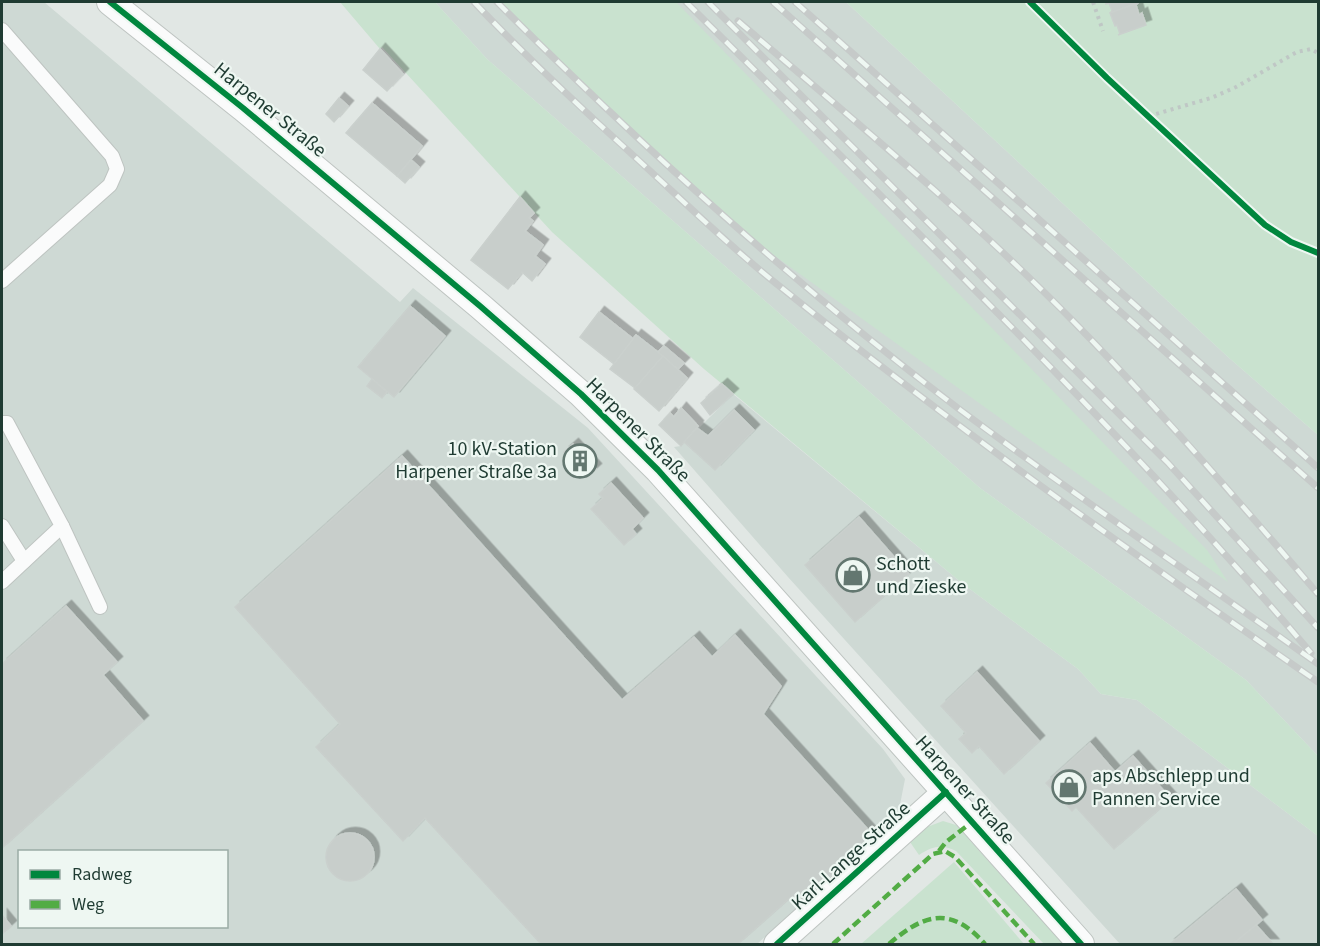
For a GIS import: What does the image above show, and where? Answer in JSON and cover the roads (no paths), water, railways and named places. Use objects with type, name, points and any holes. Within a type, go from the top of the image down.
[{"type":"street","name":"Harpener Straße","points":[[110,2],[243,108],[480,306],[581,394],[665,478],[1081,945]]},
{"type":"street","name":"Karl-Lange-Straße","points":[[777,945],[946,792]]},
{"type":"lane","points":[[2,30],[112,156],[117,169],[110,185],[2,281]]},
{"type":"lane","points":[[2,423],[7,423],[62,526],[100,607]]},
{"type":"lane","points":[[2,526],[24,561]]},
{"type":"lane","points":[[2,582],[62,526]]},
{"type":"railway","points":[[474,2],[573,100],[720,236],[773,281],[974,437],[1318,682]]},
{"type":"railway","points":[[497,2],[663,162],[838,314],[1003,442],[1318,664]]},
{"type":"railway","points":[[686,2],[926,240],[1084,402],[1237,568],[1311,653]]},
{"type":"railway","points":[[708,2],[1168,463],[1318,628]]},
{"type":"railway","points":[[773,2],[1318,488]]},
{"type":"railway","points":[[795,2],[1318,468]]},
{"type":"railway","points":[[738,21],[908,167],[1033,281],[1167,421],[1318,594]]},
{"type":"place","name":"10 kV-Station Harpener Straße 3a","points":[[580,461]]},
{"type":"place","name":"Schott und Zieske","points":[[853,575]]},
{"type":"place","name":"aps Abschlepp und Pannen Service","points":[[1069,787]]}]
